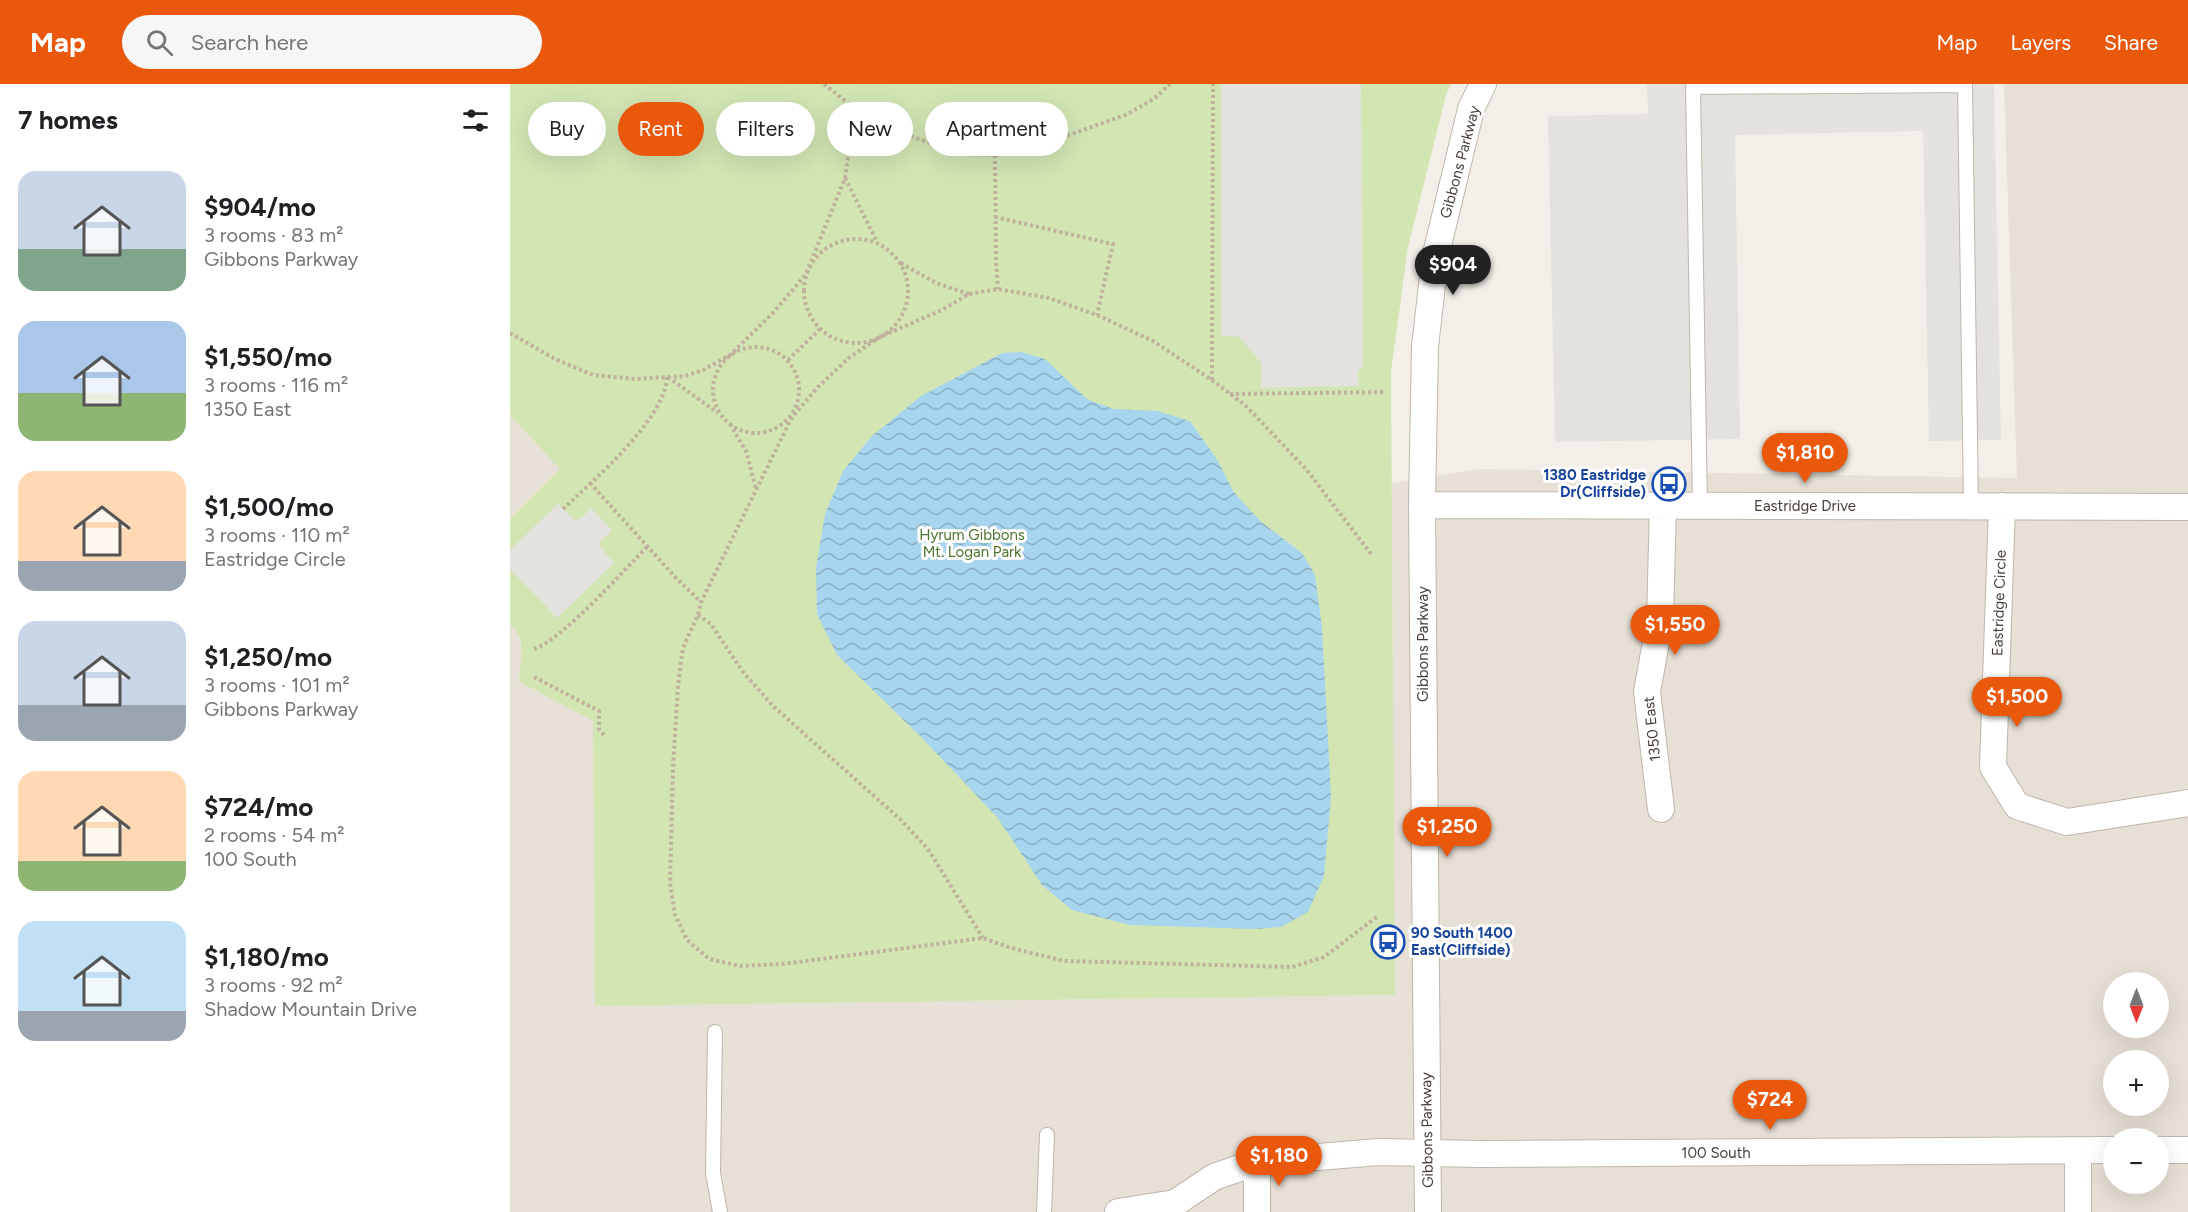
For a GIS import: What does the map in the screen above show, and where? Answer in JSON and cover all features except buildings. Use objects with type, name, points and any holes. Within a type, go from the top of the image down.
[{"type":"street","name":"Gibbons Parkway","points":[[1428,1212],[1422,505],[1425,347],[1435,258],[1472,109],[1483,84]]},
{"type":"street","name":"Eastridge Drive","points":[[1422,505],[2188,507]]},
{"type":"street","name":"1350 East","points":[[1662,809],[1647,692],[1660,620],[1663,505]]},
{"type":"street","name":"Eastridge Circle","points":[[2002,506],[1994,768],[2017,806],[2067,822],[2188,803]]},
{"type":"street","name":"100 South","points":[[1118,1212],[1175,1203],[1214,1177],[1257,1162],[1379,1152],[2103,1150]]},
{"type":"street","points":[[2169,1150],[2188,1150]]},
{"type":"street","points":[[2078,1151],[2078,1212]]},
{"type":"street","points":[[1257,1162],[1257,1212]]},
{"type":"lane","points":[[1700,506],[1694,87],[1965,86],[1971,506]]},
{"type":"lane","points":[[715,1032],[712,1173],[720,1212]]},
{"type":"lane","points":[[1044,1212],[1047,1135]]},
{"type":"path","points":[[824,84],[846,102]]},
{"type":"path","points":[[1068,135],[1128,114],[1155,98],[1170,84]]},
{"type":"path","points":[[1212,380],[1213,84]]},
{"type":"path","points":[[848,156],[845,178],[803,285],[805,305],[812,320],[820,329],[831,337],[849,343],[869,341],[934,314],[969,294],[998,289],[1049,298],[1097,315],[1153,341],[1245,405],[1306,469],[1371,554]]},
{"type":"path","points":[[995,156],[998,289]]},
{"type":"path","points":[[845,178],[878,244]]},
{"type":"path","points":[[995,218],[1113,244],[1097,315]]},
{"type":"path","points":[[667,377],[711,407],[726,420],[741,430],[760,434],[777,428],[792,417],[818,387],[850,357],[893,327],[905,308],[908,297],[908,284],[898,261],[886,248],[855,238],[841,241],[819,253],[774,312],[730,355],[719,369],[715,378],[713,400],[719,412],[726,420],[746,451],[754,474],[756,490]]},
{"type":"path","points":[[898,261],[936,284],[969,294]]},
{"type":"path","points":[[788,360],[820,329]]},
{"type":"path","points":[[510,333],[555,360],[593,375],[636,379],[685,376],[703,370],[751,346],[780,353],[788,360],[798,376],[798,400],[792,417],[701,602],[698,615],[683,648],[678,686],[669,883],[675,915],[687,940],[709,959],[740,966],[783,964],[983,938],[1011,948],[1064,961],[1292,967],[1324,957],[1378,916]]},
{"type":"path","points":[[563,509],[632,442],[661,400],[667,388],[667,377]]},
{"type":"path","points":[[1230,394],[1385,392]]},
{"type":"path","points":[[590,483],[647,547],[701,602]]},
{"type":"path","points":[[534,649],[545,645],[579,615],[647,547]]},
{"type":"path","points":[[698,615],[711,624],[743,672],[774,707],[900,819],[928,849],[983,938]]},
{"type":"path","points":[[534,677],[599,711],[599,729],[606,737]]},
{"type":"shaded area","points":[[1221,84],[1361,84],[1363,367],[1358,371],[1359,386],[1261,388],[1261,363],[1240,337],[1221,335]]},
{"type":"shaded area","points":[[1647,84],[1994,84],[2001,440],[1929,441],[1923,131],[1735,135],[1740,439],[1555,442],[1548,116],[1648,114]]},
{"type":"shaded area","points":[[2004,84],[2188,84],[2188,1212],[510,1212],[510,624],[517,629],[523,657],[518,681],[593,721],[595,1006],[1394,995],[1392,483],[1478,469],[2017,478]]},
{"type":"shaded area","points":[[510,415],[561,469],[510,519]]},
{"type":"shaded area","points":[[558,504],[576,520],[591,508],[612,530],[600,542],[600,546],[614,563],[557,618],[510,569],[510,550]]},
{"type":"green space","name":"Hyrum Gibbons Mt. Logan Park","points":[[510,84],[1451,84],[1446,95],[1408,247],[1391,372],[1395,995],[595,1006],[593,721],[518,681],[521,643],[515,629],[510,624],[510,519],[560,469],[510,415]]},
{"type":"water","points":[[1021,352],[1045,359],[1088,400],[1114,409],[1157,411],[1190,421],[1218,461],[1233,491],[1260,521],[1302,553],[1315,575],[1322,627],[1331,797],[1324,876],[1308,912],[1281,927],[1255,929],[1130,925],[1072,910],[1042,885],[997,817],[921,737],[837,655],[817,614],[816,568],[825,514],[843,471],[872,436],[921,396],[1002,353]]},
{"type":"place","name":"1380 Eastridge Dr(Cliffside)","points":[[1669,484]]},
{"type":"place","name":"90 South 1400 East(Cliffside)","points":[[1388,942]]}]
